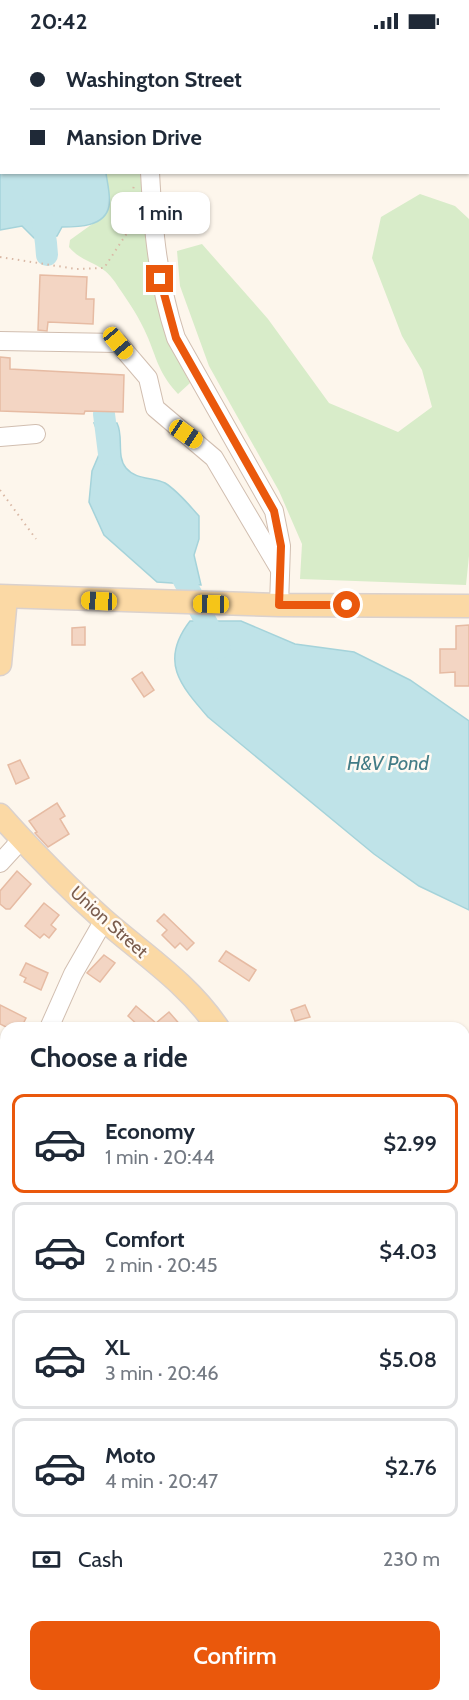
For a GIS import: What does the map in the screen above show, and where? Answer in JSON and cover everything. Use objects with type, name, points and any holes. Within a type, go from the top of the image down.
[{"type":"main road","points":[[0,664],[3,597],[141,603],[469,606]]},
{"type":"main road","name":"Union Street","points":[[1,814],[21,840],[104,920],[187,990],[213,1022]]},
{"type":"street","points":[[150,174],[160,279],[173,329],[274,511],[280,536],[280,570],[269,605]]},
{"type":"street","points":[[0,341],[118,343],[148,378],[155,408],[214,458],[280,570]]},
{"type":"street","points":[[0,437],[36,434]]},
{"type":"street","points":[[0,863],[21,840]]},
{"type":"street","points":[[52,1022],[73,974],[104,920]]},
{"type":"path","points":[[0,257],[76,269],[104,268],[127,233],[134,183]]},
{"type":"path","points":[[112,217],[127,233]]},
{"type":"path","points":[[0,490],[36,539]]},
{"type":"green space","points":[[106,174],[140,174],[151,281],[165,334],[190,383],[178,394],[161,370],[141,323],[110,275],[74,253],[69,247],[70,240],[102,217],[109,206]]},
{"type":"green space","points":[[420,194],[455,206],[469,219],[469,556],[466,585],[300,579],[302,544],[279,491],[209,366],[180,286],[177,251],[202,244],[268,319],[329,403],[398,432],[432,407],[422,370],[402,336],[372,258],[381,217]]},
{"type":"water","points":[[0,174],[106,174],[109,206],[97,222],[83,226],[62,227],[57,236],[34,238],[22,226],[0,230]]},
{"type":"water","points":[[94,423],[117,423],[121,458],[126,468],[134,475],[165,483],[179,494],[199,516],[199,539],[194,555],[201,585],[157,582],[104,535],[89,502],[92,471],[103,445]]},
{"type":"water","name":"H&V Pond","points":[[190,621],[241,621],[295,644],[354,652],[410,680],[469,721],[469,910],[419,886],[374,854],[208,717],[189,694],[177,672],[176,648]]},
{"type":"building","points":[[40,275],[87,277],[86,299],[94,299],[93,324],[48,322],[47,331],[38,330]]},
{"type":"building","points":[[0,357],[10,358],[10,369],[124,375],[123,412],[85,411],[84,414],[0,411]]},
{"type":"building","points":[[469,625],[469,686],[455,686],[455,672],[440,673],[440,649],[456,649],[456,626]]},
{"type":"building","points":[[85,627],[85,645],[72,645],[72,628]]},
{"type":"building","points":[[142,672],[154,690],[144,697],[132,679]]},
{"type":"building","points":[[20,760],[29,778],[16,784],[8,765]]},
{"type":"building","points":[[57,803],[65,816],[60,819],[69,834],[48,847],[35,833],[37,832],[29,821]]},
{"type":"building","points":[[17,871],[31,884],[10,909],[6,909],[0,904],[0,891]]},
{"type":"building","points":[[44,903],[59,915],[51,925],[56,929],[49,938],[44,934],[40,938],[25,926]]},
{"type":"building","points":[[164,914],[194,943],[187,950],[180,943],[175,948],[162,935],[167,930],[157,921]]},
{"type":"building","points":[[226,951],[256,970],[249,981],[219,961]]},
{"type":"building","points":[[104,955],[115,963],[100,982],[87,973]]},
{"type":"building","points":[[26,963],[48,973],[41,990],[24,982],[26,978],[20,975]]},
{"type":"building","points":[[0,1005],[26,1018],[24,1022],[0,1022]]},
{"type":"building","points":[[305,1005],[310,1017],[295,1021],[291,1010]]},
{"type":"building","points":[[136,1006],[155,1022],[134,1022],[128,1016]]},
{"type":"building","points":[[169,1012],[178,1022],[157,1022]]},
{"type":"waterway","points":[[22,174],[40,212],[47,255]]},
{"type":"waterway","points":[[104,414],[109,454]]},
{"type":"waterway","points":[[168,561],[180,573],[220,648]]},
{"type":"route","points":[[160,279],[176,338],[274,511],[281,546],[279,605],[347,605]]}]
